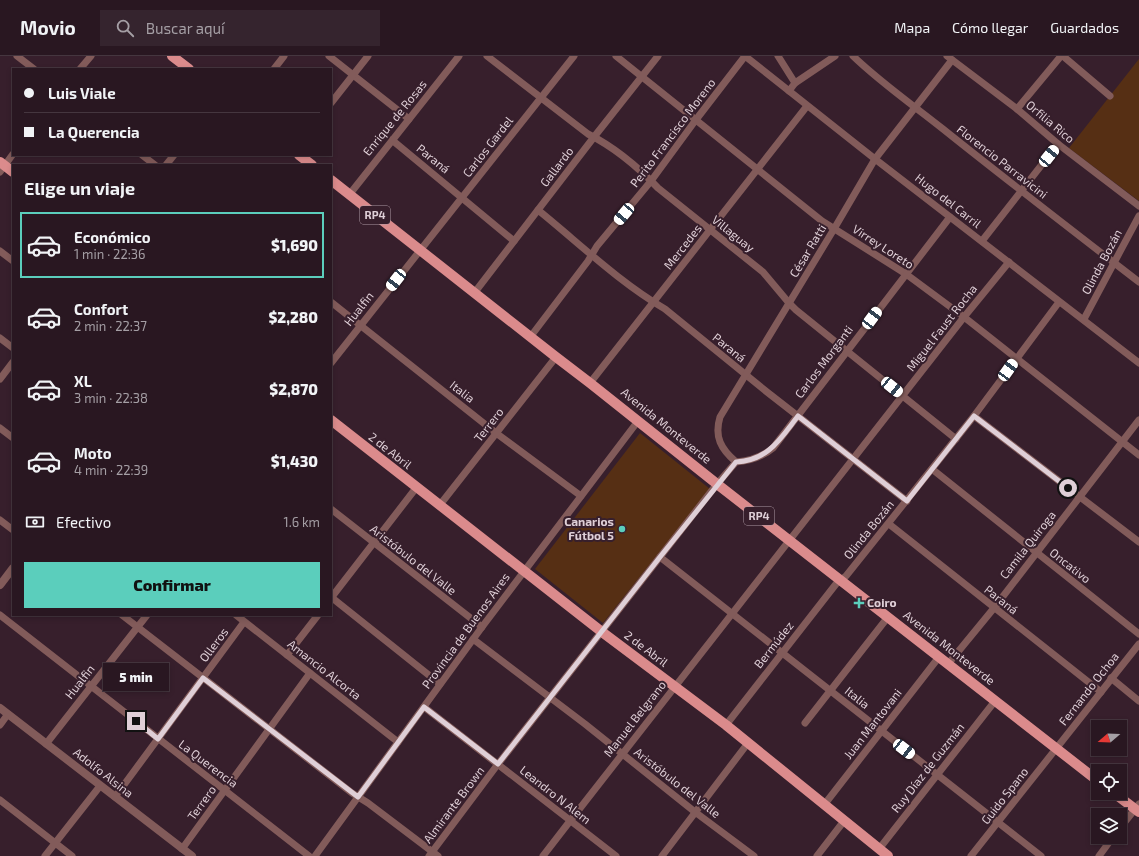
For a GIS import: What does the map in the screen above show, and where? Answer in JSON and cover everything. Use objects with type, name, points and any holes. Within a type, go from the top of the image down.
[{"type":"main road","points":[[172,56],[188,68]]},
{"type":"main road","points":[[300,156],[311,164]]},
{"type":"main road","points":[[2,166],[12,171]]},
{"type":"main road","name":"Avenida Monteverde","points":[[332,181],[531,336],[717,484],[842,580],[888,618],[1091,775]]},
{"type":"main road","name":"2 de Abril","points":[[332,421],[602,632],[726,725],[888,856]]},
{"type":"main road","points":[[1125,800],[1138,808]]},
{"type":"street","points":[[17,56],[33,68]]},
{"type":"street","points":[[81,68],[91,56]]},
{"type":"street","points":[[275,68],[284,56]]},
{"type":"street","points":[[329,56],[409,119]]},
{"type":"street","points":[[332,102],[368,56]]},
{"type":"street","name":"Enrique de Rosas","points":[[349,195],[459,56]]},
{"type":"street","name":"Villaguay","points":[[487,56],[588,134],[601,140],[629,162],[658,188],[763,272],[789,303],[956,438]]},
{"type":"street","name":"Carlos Gardel","points":[[420,250],[463,198],[540,97],[574,56]]},
{"type":"street","name":"Virrey Loreto","points":[[616,56],[695,121],[822,221],[906,274],[964,317],[1139,455]]},
{"type":"street","name":"Gallardo","points":[[475,292],[658,56]]},
{"type":"street","name":"Hugo del Carril","points":[[745,56],[875,159],[1139,363]]},
{"type":"street","name":"Perito Francisco Moreno","points":[[531,336],[588,261],[597,246],[651,182],[695,121],[745,56]]},
{"type":"street","points":[[778,56],[795,83]]},
{"type":"street","points":[[789,91],[795,83],[835,56]]},
{"type":"street","name":"Florencio Parravicini","points":[[853,56],[914,108],[1139,282]]},
{"type":"street","points":[[1017,109],[1062,56],[1110,96]]},
{"type":"street","name":"César Ratti","points":[[736,462],[727,454],[721,444],[718,434],[720,417],[875,159],[950,58]]},
{"type":"street","name":"Orfilia Rico","points":[[950,58],[1139,206]]},
{"type":"street","name":"Mercedes","points":[[590,383],[807,106]]},
{"type":"street","name":"Paraná","points":[[392,140],[514,241]]},
{"type":"street","points":[[982,241],[1058,144]]},
{"type":"street","points":[[2,166],[12,155]]},
{"type":"street","points":[[143,156],[153,164]]},
{"type":"street","points":[[167,164],[173,156]]},
{"type":"street","name":"Paraná","points":[[538,210],[592,255],[597,261],[652,302],[664,309],[907,501]]},
{"type":"street","name":"Olinda Bozán","points":[[1084,319],[1139,216]]},
{"type":"street","name":"Carlos Morganti","points":[[736,462],[755,459],[773,448],[950,217]]},
{"type":"street","name":"Hualfin","points":[[332,362],[420,250]]},
{"type":"street","points":[[0,251],[12,260]]},
{"type":"street","name":"Miguel Faust Rocha","points":[[790,540],[964,317],[1009,262]]},
{"type":"street","name":"Olinda Bozán","points":[[842,580],[889,524],[974,416],[1059,302]]},
{"type":"street","name":"Italia","points":[[332,303],[496,433],[580,496]]},
{"type":"street","points":[[0,338],[12,347]]},
{"type":"street","name":"Terrero","points":[[439,506],[556,357]]},
{"type":"street","points":[[0,379],[12,363]]},
{"type":"street","points":[[974,416],[1139,542]]},
{"type":"street","name":"Camila Quiroga","points":[[948,664],[994,608],[1139,420]]},
{"type":"street","name":"Provincia de Buenos Aires","points":[[314,856],[473,639],[638,421]]},
{"type":"street","points":[[0,428],[12,437]]},
{"type":"street","points":[[717,484],[736,462]]},
{"type":"street","name":"Oncativo","points":[[932,469],[1139,634]]},
{"type":"street","name":"Almirante Brown","points":[[433,855],[498,764],[717,484]]},
{"type":"street","points":[[332,596],[416,488]]},
{"type":"street","name":"Aristóbulo del Valle","points":[[332,510],[482,627]]},
{"type":"street","points":[[0,520],[12,529]]},
{"type":"street","name":"Paraná","points":[[889,524],[1101,692]]},
{"type":"street","name":"Manuel Belgrano","points":[[544,856],[790,540]]},
{"type":"street","name":"Italia","points":[[660,557],[881,732],[1041,856]]},
{"type":"street","points":[[0,585],[12,569]]},
{"type":"street","name":"Bermúdez","points":[[726,725],[836,584],[842,580]]},
{"type":"street","points":[[332,598],[440,684]]},
{"type":"street","name":"La Querencia","points":[[0,615],[158,739],[314,856]]},
{"type":"street","points":[[123,616],[358,797],[368,802],[433,855]]},
{"type":"street","name":"Hualfin","points":[[46,744],[146,616]]},
{"type":"street","name":"Amancio Alcorta","points":[[237,616],[398,742]]},
{"type":"street","points":[[287,655],[317,616]]},
{"type":"street","points":[[805,723],[888,618]]},
{"type":"street","name":"Olleros","points":[[115,797],[244,622]]},
{"type":"street","name":"Aristóbulo del Valle","points":[[473,639],[695,812],[754,856]]},
{"type":"street","name":"Fernando Ochoa","points":[[1056,749],[1139,644]]},
{"type":"street","name":"Juan Mantovani","points":[[824,805],[939,657]]},
{"type":"street","name":"Terrero","points":[[182,849],[310,673]]},
{"type":"street","points":[[1112,678],[1139,701]]},
{"type":"street","name":"Ruy Díaz de Guzmán","points":[[879,849],[995,701]]},
{"type":"street","name":"Leandro N Alem","points":[[424,707],[616,856]]},
{"type":"street","name":"Adolfo Alsina","points":[[0,708],[192,856]]},
{"type":"street","points":[[0,725],[8,714]]},
{"type":"street","points":[[662,856],[748,743]]},
{"type":"street","name":"Guido Spano","points":[[972,856],[1056,749]]},
{"type":"street","points":[[45,856],[100,786]]},
{"type":"street","points":[[0,800],[72,856]]},
{"type":"street","points":[[1127,820],[1138,808]]},
{"type":"street","points":[[817,856],[844,821]]},
{"type":"street","points":[[1099,856],[1108,844]]},
{"type":"shaded area","points":[[1139,59],[1139,201],[1069,148]]},
{"type":"shaded area","name":"Canarios Fútbol 5","points":[[640,433],[710,489],[603,623],[535,569]]},
{"type":"place","name":"Canarios Fútbol 5","points":[[622,529]]},
{"type":"place","name":"Coiro","points":[[859,603]]},
{"type":"route","points":[[136,721],[158,739],[203,678],[358,797],[424,707],[498,764],[717,484],[736,462],[744,462],[755,459],[773,448],[798,416],[854,458],[907,501],[974,416],[1068,488]]}]
